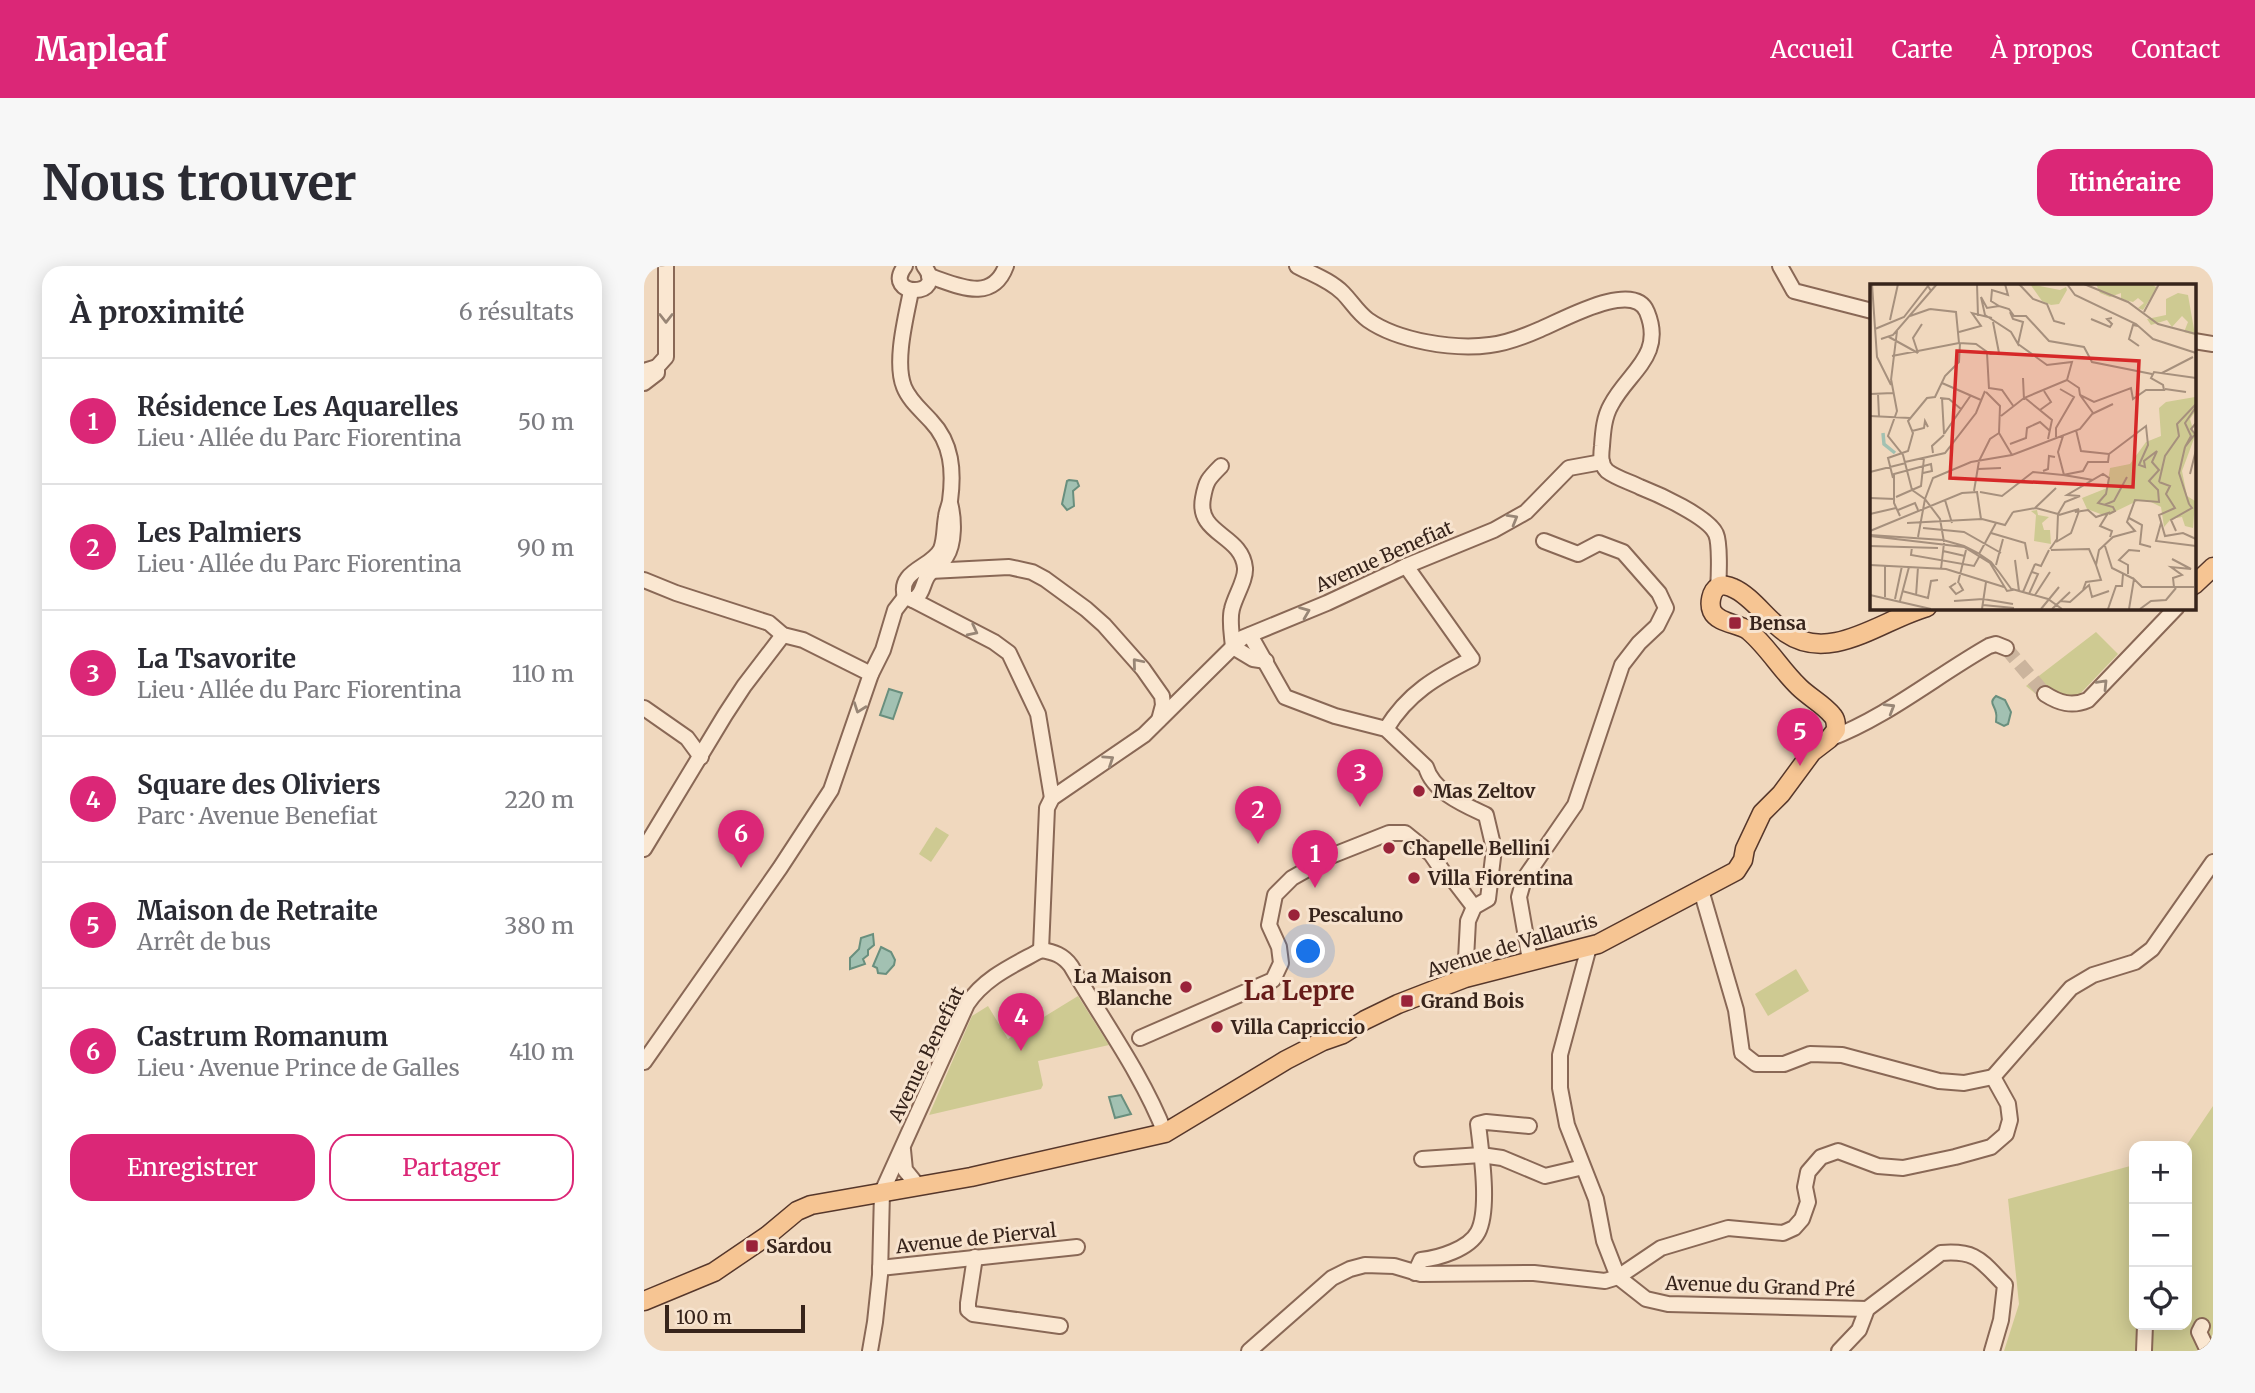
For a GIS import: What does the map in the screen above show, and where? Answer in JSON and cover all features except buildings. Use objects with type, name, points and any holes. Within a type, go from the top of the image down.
[{"type":"main road","points":[[2196,583],[2213,567]]},
{"type":"main road","points":[[1829,739],[1836,730],[1833,716],[1799,688],[1751,633],[1735,623],[1724,621],[1712,611],[1711,597],[1718,587],[1730,586],[1737,589],[1788,635],[1818,643],[1842,642],[1894,618],[1921,609]]},
{"type":"main road","name":"Avenue de Vallauris","points":[[644,1301],[714,1272],[804,1207],[971,1177],[1165,1133],[1308,1048],[1343,1034],[1398,1004],[1465,978],[1589,947],[1736,871],[1762,813],[1781,794],[1812,751],[1829,739]]},
{"type":"street","points":[[644,383],[657,373],[651,369],[664,361],[667,353],[666,266]]},
{"type":"street","points":[[905,266],[901,271],[902,285],[911,291],[924,288],[927,271],[980,290],[998,279],[1006,266]]},
{"type":"street","points":[[1297,266],[1326,280],[1342,292],[1367,320],[1410,338],[1446,345],[1491,345],[1540,330],[1590,307],[1613,300],[1639,303],[1647,311],[1651,342],[1641,366],[1611,404],[1603,430],[1602,462],[1609,472],[1677,503],[1711,527],[1717,538],[1718,587]]},
{"type":"street","points":[[1780,266],[1794,291],[1870,310]]},
{"type":"street","points":[[911,291],[901,354],[901,379],[908,396],[939,431],[949,449],[952,470],[952,523],[947,554],[956,569]]},
{"type":"street","name":"Avenue Benefiat","points":[[1052,798],[1128,747],[1159,722],[1241,640],[1494,530],[1526,512],[1569,468],[1602,462]]},
{"type":"street","points":[[1221,466],[1206,481],[1200,510],[1205,521],[1233,544],[1243,558],[1246,570],[1230,612],[1241,640],[1253,659],[1266,661]]},
{"type":"street","points":[[950,503],[942,548],[931,561],[913,572],[904,585],[909,598],[994,642],[1009,653],[1038,714],[1052,798],[1047,808],[1041,950],[1053,951],[1066,960],[1130,1042],[1165,1133]]},
{"type":"street","points":[[1530,960],[1519,897],[1524,879],[1574,805],[1622,664],[1657,626],[1666,608],[1658,593],[1623,552],[1599,543],[1578,554],[1544,541]]},
{"type":"street","points":[[644,1061],[831,790],[895,610],[909,598],[921,593],[925,581],[947,554]]},
{"type":"street","points":[[1387,729],[1395,715],[1430,681],[1472,659],[1406,566]]},
{"type":"street","points":[[913,572],[1020,569],[1045,579],[1104,625],[1158,688],[1163,701],[1159,722]]},
{"type":"street","points":[[644,580],[769,623],[783,635],[803,640],[871,674]]},
{"type":"street","points":[[2045,694],[2063,703],[2088,700],[2175,609]]},
{"type":"street","points":[[644,849],[744,685],[783,635]]},
{"type":"street","points":[[1241,640],[1266,661],[1286,697],[1335,716],[1387,729],[1426,767],[1428,773],[1448,795],[1486,815],[1494,849],[1488,899],[1474,907],[1468,921],[1465,978]]},
{"type":"street","points":[[1829,739],[1848,732],[1890,708],[1989,646],[2000,645],[2006,648]]},
{"type":"street","points":[[1158,688],[1174,696],[1185,694]]},
{"type":"street","points":[[644,708],[687,738],[701,757]]},
{"type":"street","points":[[1130,1042],[1273,980],[1282,964],[1279,947],[1269,925],[1275,895],[1292,878],[1331,856],[1389,833],[1405,833],[1431,854],[1474,907]]},
{"type":"street","points":[[1701,890],[1736,1010],[1742,1053],[1756,1064],[1784,1064],[1810,1054],[1842,1055],[1939,1081],[1964,1083],[1993,1077],[2071,988],[2093,975],[2135,961],[2152,949],[2213,862]]},
{"type":"street","points":[[1589,947],[1560,1055],[1560,1088],[1567,1125],[1596,1199],[1604,1241],[1618,1277]]},
{"type":"street","name":"Avenue Benefiat","points":[[882,1192],[967,1004],[976,990],[1041,950]]},
{"type":"street","points":[[1250,1351],[1332,1278],[1365,1265],[1394,1266],[1415,1273],[1534,1273],[1605,1281],[1618,1277],[1661,1248],[1728,1228],[1774,1234],[1794,1228],[1802,1219],[1808,1202],[1805,1187],[1808,1171],[1821,1157],[1838,1151],[1878,1166],[1903,1168],[1991,1147],[2006,1134],[2010,1120],[2008,1104],[1993,1077]]},
{"type":"street","points":[[1415,1273],[1421,1260],[1433,1258],[1469,1243],[1479,1231],[1484,1199],[1478,1124],[1486,1122],[1529,1126]]},
{"type":"street","points":[[903,1145],[905,1170],[918,1185]]},
{"type":"street","points":[[1422,1159],[1481,1155],[1502,1158],[1545,1175],[1579,1167]]},
{"type":"street","points":[[870,1351],[880,1268],[882,1192]]},
{"type":"street","name":"Avenue de Pierval","points":[[880,1268],[1077,1247]]},
{"type":"street","points":[[1839,1351],[1859,1330],[1867,1309],[1941,1253],[1967,1252],[2005,1285],[2001,1320],[1992,1351]]},
{"type":"street","points":[[975,1257],[968,1303],[968,1310],[972,1314],[1060,1326]]},
{"type":"street","name":"Avenue du Grand Pré","points":[[1618,1277],[1646,1300],[1668,1304],[1867,1309]]},
{"type":"street","points":[[2203,1326],[2199,1332],[2208,1351]]},
{"type":"street","points":[[2144,1351],[2145,1330]]},
{"type":"shaded area","points":[[1069,480],[1077,481],[1079,486],[1073,491],[1074,506],[1067,510],[1062,504]]},
{"type":"shaded area","points":[[2096,632],[2118,654],[2078,696],[2059,695],[2046,688],[2037,695],[2026,686]]},
{"type":"shaded area","points":[[889,689],[902,693],[893,719],[880,715]]},
{"type":"shaded area","points":[[1996,696],[2005,700],[2011,712],[2008,724],[2004,726],[1996,722],[1992,702]]},
{"type":"shaded area","points":[[936,827],[949,835],[931,862],[919,854]]},
{"type":"shaded area","points":[[873,934],[874,945],[863,959],[865,964],[850,969],[850,958],[859,949],[861,938]]},
{"type":"shaded area","points":[[881,947],[891,952],[895,960],[886,974],[878,973],[873,966]]},
{"type":"shaded area","points":[[1796,969],[1809,991],[1768,1016],[1755,994]]},
{"type":"shaded area","points":[[1078,996],[1109,1045],[1038,1061],[1043,1085],[1041,1089],[929,1115],[972,1016],[988,1006],[1008,1039]]},
{"type":"shaded area","points":[[1121,1095],[1131,1114],[1115,1118],[1109,1097]]},
{"type":"shaded area","points":[[2213,1106],[2213,1351],[2004,1351],[2019,1304],[2008,1199],[2129,1166],[2129,1330],[2192,1330],[2192,1141],[2189,1141]]},
{"type":"tunnel","points":[[2006,648],[2045,694]]},
{"type":"place","name":"Bensa","points":[[1735,623]]},
{"type":"place","name":"Maison de Retraite","points":[[1800,766]]},
{"type":"place","name":"Mas Zeltov","points":[[1419,791]]},
{"type":"place","name":"La Tsavorite","points":[[1360,807]]},
{"type":"place","name":"Les Palmiers","points":[[1258,844]]},
{"type":"place","name":"Chapelle Bellini","points":[[1389,848]]},
{"type":"place","name":"Castrum Romanum","points":[[741,868]]},
{"type":"place","name":"Villa Fiorentina","points":[[1414,878]]},
{"type":"place","name":"Résidence Les Aquarelles","points":[[1315,888]]},
{"type":"place","name":"Pescaluno","points":[[1294,915]]},
{"type":"place","name":"La Maison Blanche","points":[[1186,987]]},
{"type":"place","name":"Grand Bois","points":[[1407,1001]]},
{"type":"place","name":"Villa Capriccio","points":[[1217,1027]]},
{"type":"place","name":"Square des Oliviers","points":[[1021,1051]]},
{"type":"place","name":"Sardou","points":[[752,1246]]},
{"type":"district","name":"La Lepre","points":[[1299,991]]}]
